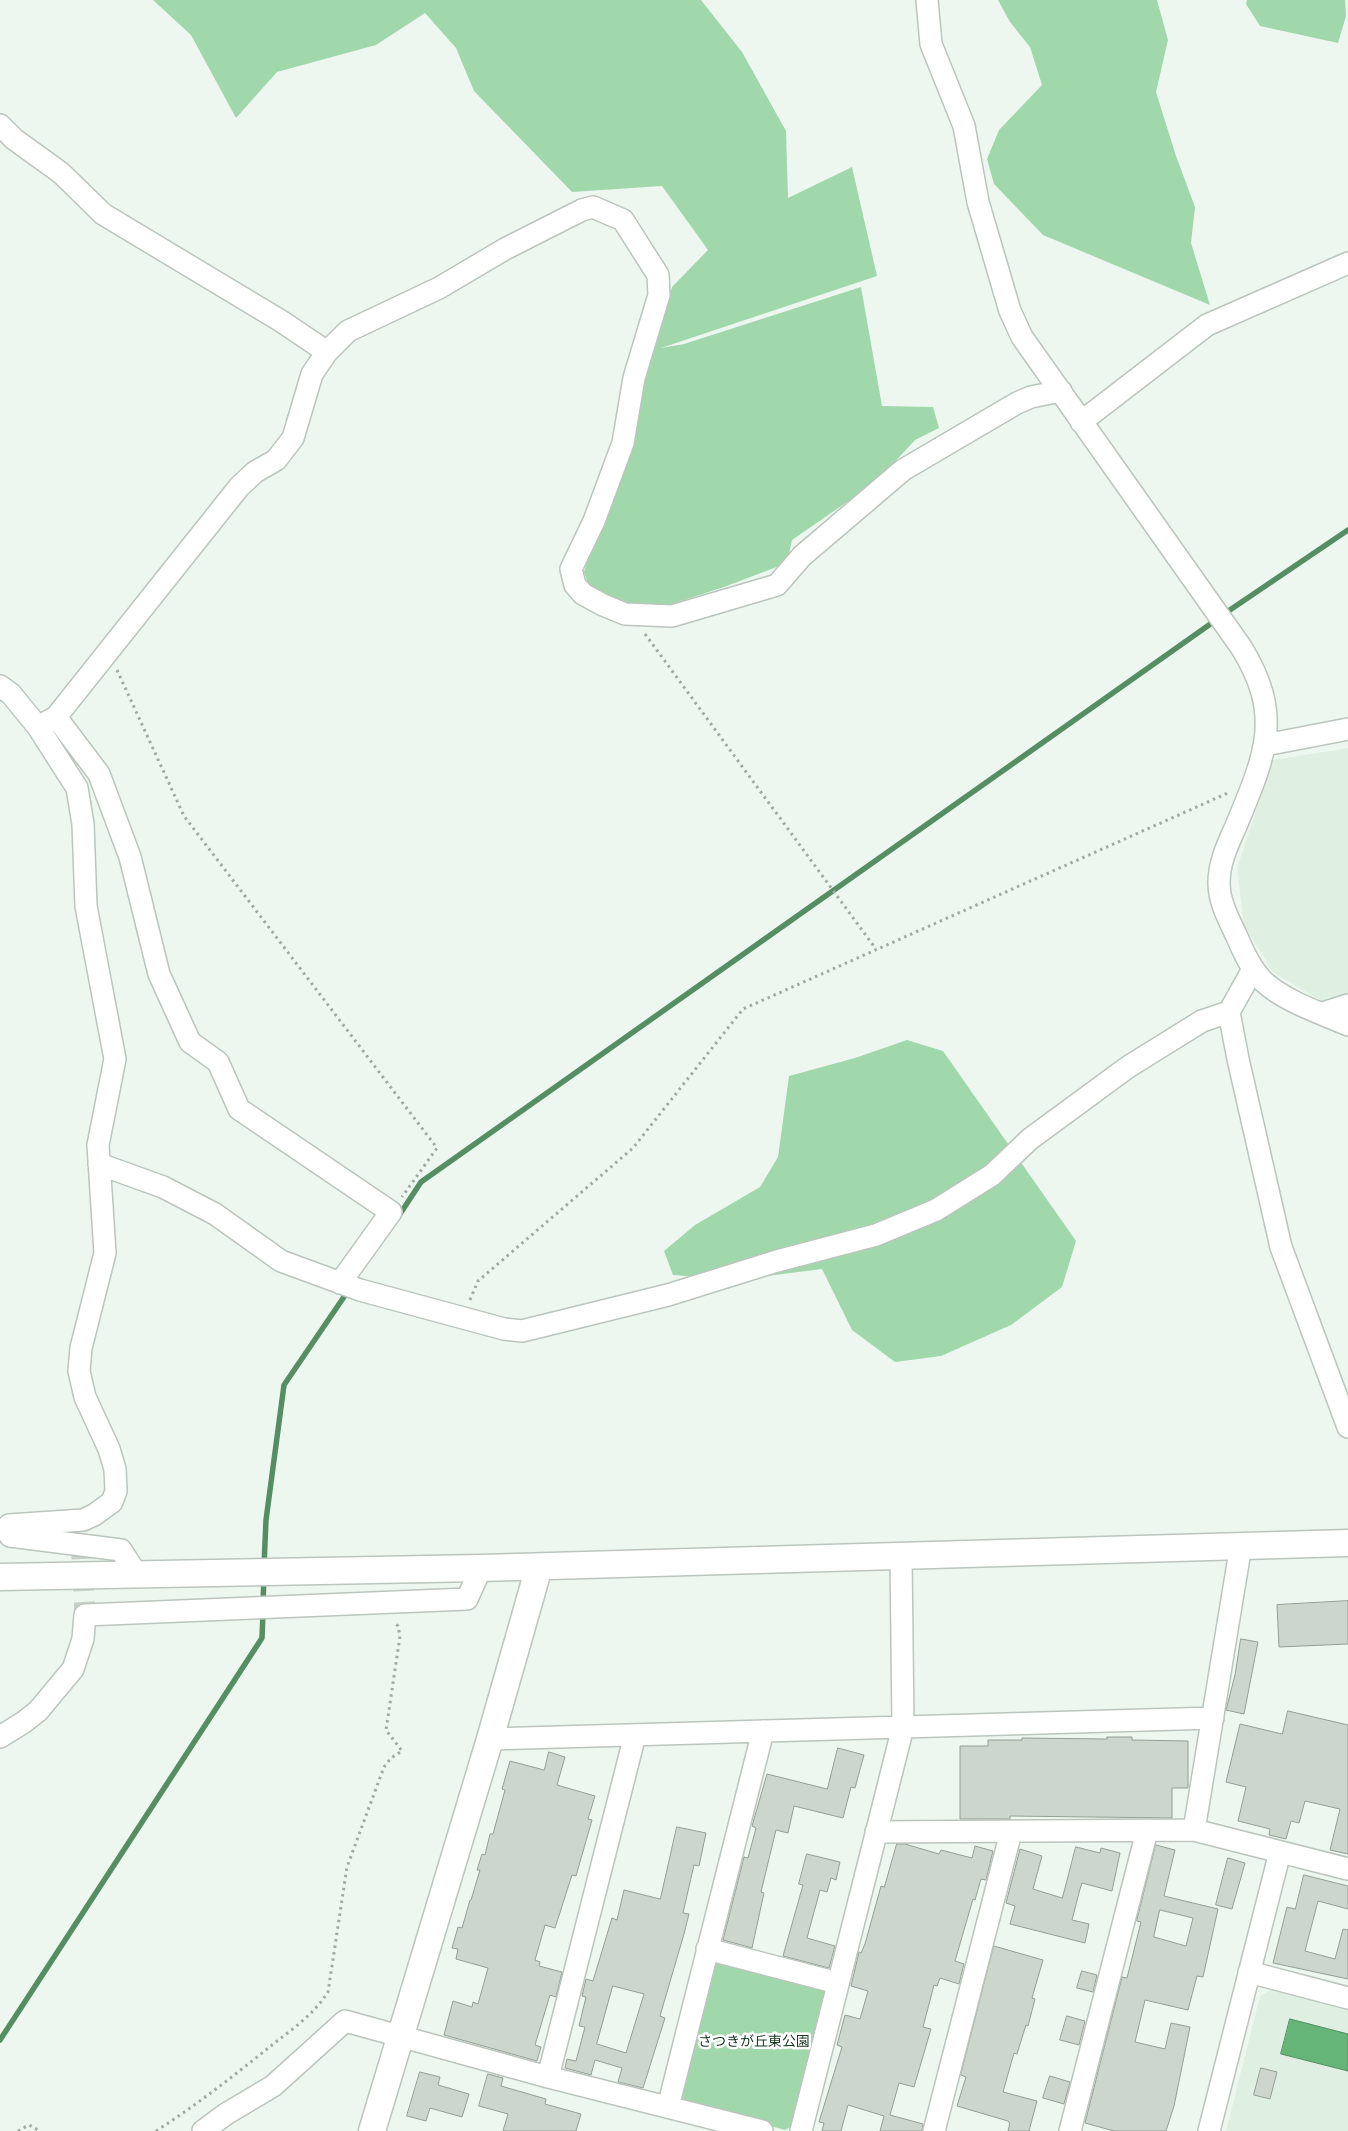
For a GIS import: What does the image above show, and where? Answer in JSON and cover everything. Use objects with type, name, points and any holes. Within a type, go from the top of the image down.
[{"type":"street","points":[[927,0],[930,44],[964,126],[978,202],[1010,311],[1022,337],[1254,668],[1263,690],[1267,711],[1265,745],[1254,782],[1221,861],[1219,884],[1224,909],[1253,969],[1265,983],[1284,995],[1348,1025]]},
{"type":"street","points":[[0,125],[14,139],[61,173],[103,214],[281,321],[327,352]]},
{"type":"street","points":[[47,722],[108,651],[218,516],[239,487],[255,472],[276,460],[294,438],[312,374],[327,352],[348,331],[363,322],[439,288],[505,249],[582,210],[594,207],[623,220],[658,275],[658,295],[634,378],[623,443],[594,521],[571,569],[575,585],[583,594],[603,605],[632,615],[672,616],[777,585],[802,556],[903,470],[1017,403],[1031,396],[1060,391]]},
{"type":"street","points":[[1081,422],[1207,324],[1348,263]]},
{"type":"street","points":[[0,686],[47,722],[99,774],[130,857],[159,974],[190,1042],[218,1062],[239,1109],[391,1212],[340,1283]]},
{"type":"street","points":[[47,722],[77,788],[83,824],[86,906],[115,1059],[98,1145],[104,1253],[81,1348],[79,1371],[85,1397],[110,1449],[115,1468],[116,1491],[112,1502],[94,1516],[82,1529],[9,1526],[10,1536],[121,1550],[136,1573]]},
{"type":"street","points":[[1265,745],[1348,729]]},
{"type":"street","points":[[1253,969],[1229,1012],[1256,1147],[1281,1248],[1348,1427]]},
{"type":"street","points":[[1323,1014],[1348,1005]]},
{"type":"street","points":[[99,1164],[163,1187],[215,1214],[281,1261],[360,1290],[504,1329],[522,1331],[668,1294],[778,1261],[876,1235],[936,1210],[984,1180],[1030,1139],[1128,1067],[1202,1021],[1229,1012]]},
{"type":"street","points":[[0,1577],[539,1567],[1348,1543]]},
{"type":"street","points":[[1194,1830],[1241,1545]]},
{"type":"street","points":[[801,2131],[903,1727],[901,1557]]},
{"type":"street","points":[[372,2131],[490,1739],[539,1567]]},
{"type":"street","points":[[0,1737],[38,1711],[73,1669],[83,1639],[85,1616],[467,1599],[481,1568]]},
{"type":"street","points":[[490,1739],[1212,1718]]},
{"type":"street","points":[[668,2107],[763,1731]]},
{"type":"street","points":[[548,2077],[636,1735]]},
{"type":"street","points":[[876,1832],[1194,1830],[1348,1869]]},
{"type":"street","points":[[1070,2131],[1147,1831]]},
{"type":"street","points":[[934,2131],[1012,1832]]},
{"type":"street","points":[[1209,2131],[1280,1852]]},
{"type":"street","points":[[707,1949],[838,1983]]},
{"type":"street","points":[[1249,1972],[1348,1998]]},
{"type":"street","points":[[204,2131],[224,2123],[273,2086],[345,2022],[548,2077],[762,2131]]},
{"type":"path","points":[[632,615],[876,950]]},
{"type":"path","points":[[108,651],[184,816],[437,1148],[391,1212]]},
{"type":"path","points":[[463,1318],[478,1281],[632,1148],[743,1009],[1254,782]]},
{"type":"path","points":[[156,2131],[202,2100],[278,2041],[319,2006],[328,1992],[348,1867],[384,1767],[391,1758],[402,1751],[386,1730],[400,1636],[398,1626],[391,1619]]},
{"type":"path","points":[[18,2131],[29,2125],[40,2131]]},
{"type":"shaded area","points":[[1348,748],[1348,997],[1328,1005],[1273,972],[1244,925],[1237,868],[1273,760]]},
{"type":"shaded area","points":[[1272,1989],[1348,2008],[1348,2131],[1226,2131],[1260,1996]]},
{"type":"shaded area","points":[[1290,2019],[1348,2034],[1348,2071],[1281,2054]]},
{"type":"green space","points":[[153,0],[701,0],[742,52],[786,131],[788,198],[852,167],[877,276],[661,348],[684,344],[861,287],[882,406],[933,407],[939,428],[915,440],[876,482],[792,540],[787,563],[724,587],[660,608],[620,605],[589,586],[584,572],[651,350],[655,349],[672,287],[708,250],[662,186],[572,192],[474,91],[456,48],[425,13],[376,45],[277,72],[236,118],[191,35]]},
{"type":"green space","points":[[998,0],[1157,0],[1168,40],[1156,92],[1176,156],[1195,207],[1191,243],[1210,305],[1043,235],[994,184],[987,159],[999,130],[1042,85],[1030,47],[1010,22]]},
{"type":"green space","points":[[1247,0],[1345,0],[1346,16],[1338,43],[1260,26],[1246,4]]},
{"type":"green space","points":[[907,1040],[943,1051],[1076,1241],[1062,1287],[1011,1325],[941,1356],[895,1362],[852,1330],[822,1269],[735,1280],[673,1275],[664,1251],[695,1225],[760,1187],[778,1157],[789,1076],[855,1058]]},
{"type":"green space","name":"さつきが丘東公園","points":[[714,1960],[823,1983],[829,1993],[794,2125],[785,2130],[685,2102],[679,2093]]},
{"type":"building","points":[[1348,1601],[1348,1644],[1279,1647],[1277,1605]]},
{"type":"building","points":[[1241,1639],[1258,1642],[1244,1714],[1226,1710],[1235,1675]]},
{"type":"building","points":[[1288,1711],[1348,1725],[1348,1854],[1330,1850],[1340,1809],[1305,1801],[1299,1823],[1291,1821],[1286,1839],[1269,1835],[1270,1829],[1238,1821],[1246,1787],[1226,1782],[1240,1724],[1282,1734]]},
{"type":"building","points":[[1107,1737],[1132,1737],[1132,1740],[1188,1741],[1188,1788],[1172,1788],[1172,1818],[1010,1816],[1010,1819],[960,1819],[960,1746],[988,1746],[988,1740],[1022,1740],[1022,1738],[1107,1739]]},
{"type":"building","points":[[838,1748],[864,1755],[855,1788],[851,1787],[843,1818],[794,1806],[788,1833],[776,1830],[761,1892],[764,1893],[752,1948],[723,1940],[744,1857],[748,1858],[756,1828],[752,1826],[767,1774],[827,1789]]},
{"type":"building","points":[[549,1752],[565,1757],[557,1785],[595,1796],[588,1819],[592,1820],[576,1876],[572,1875],[555,1928],[545,1925],[535,1960],[540,1962],[539,1966],[562,1972],[556,1997],[550,1995],[535,2045],[541,2047],[537,2061],[444,2035],[453,2001],[472,2007],[473,2002],[478,2004],[488,1968],[456,1959],[458,1949],[452,1948],[458,1927],[462,1928],[471,1900],[480,1870],[477,1870],[482,1854],[485,1855],[490,1834],[493,1834],[505,1790],[502,1789],[510,1761],[544,1770]]},
{"type":"building","points":[[677,1827],[706,1833],[699,1866],[694,1865],[683,1913],[689,1914],[660,2016],[665,2018],[643,2088],[618,2082],[622,2068],[595,2060],[591,2075],[565,2068],[567,2059],[576,2061],[585,2027],[579,2026],[586,1997],[582,1996],[586,1979],[593,1981],[612,1918],[617,1920],[624,1890],[660,1899]],"holes":[[[613,1986],[644,1994],[626,2053],[597,2044]]]},
{"type":"building","points":[[897,1844],[905,1844],[939,1854],[941,1850],[972,1858],[975,1846],[993,1851],[986,1880],[981,1879],[975,1900],[973,1899],[955,1961],[964,1964],[959,1984],[940,1978],[937,1986],[934,1985],[923,2027],[931,2029],[914,2087],[899,2083],[890,2115],[923,2124],[922,2131],[880,2131],[884,2116],[848,2105],[841,2131],[822,2131],[824,2123],[819,2122],[842,2047],[837,2045],[845,2015],[860,2019],[868,1991],[851,1986],[859,1952],[861,1953],[865,1944],[881,1886],[884,1887]]},
{"type":"building","points":[[1156,1845],[1175,1850],[1164,1896],[1218,1909],[1203,1977],[1197,1976],[1188,2010],[1145,2000],[1135,2042],[1165,2049],[1171,2023],[1190,2027],[1174,2106],[1166,2131],[1114,2131],[1085,2123],[1122,1977],[1127,1978],[1141,1922],[1137,1921]],"holes":[[[1160,1910],[1193,1918],[1186,1946],[1154,1937]]]},
{"type":"building","points":[[1076,1847],[1100,1853],[1101,1848],[1120,1853],[1112,1891],[1082,1883],[1072,1920],[1089,1924],[1085,1943],[1010,1924],[1015,1906],[1006,1903],[1020,1849],[1042,1856],[1033,1889],[1062,1898]]},
{"type":"building","points":[[807,1854],[840,1862],[836,1880],[831,1878],[827,1892],[820,1890],[807,1938],[835,1946],[829,1968],[783,1956],[803,1885],[799,1884]]},
{"type":"building","points":[[1228,1858],[1245,1863],[1232,1909],[1216,1905]]},
{"type":"building","points":[[1304,1875],[1348,1886],[1348,1909],[1318,1901],[1305,1951],[1335,1959],[1343,1929],[1348,1930],[1348,1979],[1273,1963],[1287,1907],[1295,1909]]},
{"type":"building","points":[[994,1946],[1043,1960],[1032,1998],[1035,1999],[1028,2026],[1026,2025],[1017,2054],[1014,2053],[1003,2092],[1037,2101],[1029,2131],[1008,2131],[1010,2123],[1008,2121],[957,2106],[966,2077],[961,2075]]},
{"type":"building","points":[[1082,1971],[1097,1975],[1093,1992],[1077,1988]]},
{"type":"building","points":[[1067,2016],[1085,2021],[1079,2045],[1060,2040]]},
{"type":"building","points":[[1261,2068],[1277,2072],[1270,2099],[1254,2095]]},
{"type":"building","points":[[420,2072],[440,2077],[438,2085],[469,2094],[462,2117],[430,2108],[426,2121],[407,2116]]},
{"type":"building","points":[[488,2074],[503,2078],[501,2086],[546,2099],[545,2104],[581,2114],[576,2131],[503,2131],[508,2114],[479,2106]]},
{"type":"building","points":[[1050,2076],[1070,2082],[1064,2104],[1043,2098]]},
{"type":"waterway","points":[[1224,614],[1348,530]]},
{"type":"waterway","points":[[398,1217],[421,1182],[1216,620]]},
{"type":"waterway","points":[[264,1566],[266,1520],[284,1385],[348,1291]]},
{"type":"waterway","points":[[263,1603],[264,1577]]},
{"type":"waterway","points":[[0,2040],[262,1638],[263,1612]]},
{"type":"tunnel","points":[[81,1538],[85,1615]]}]
